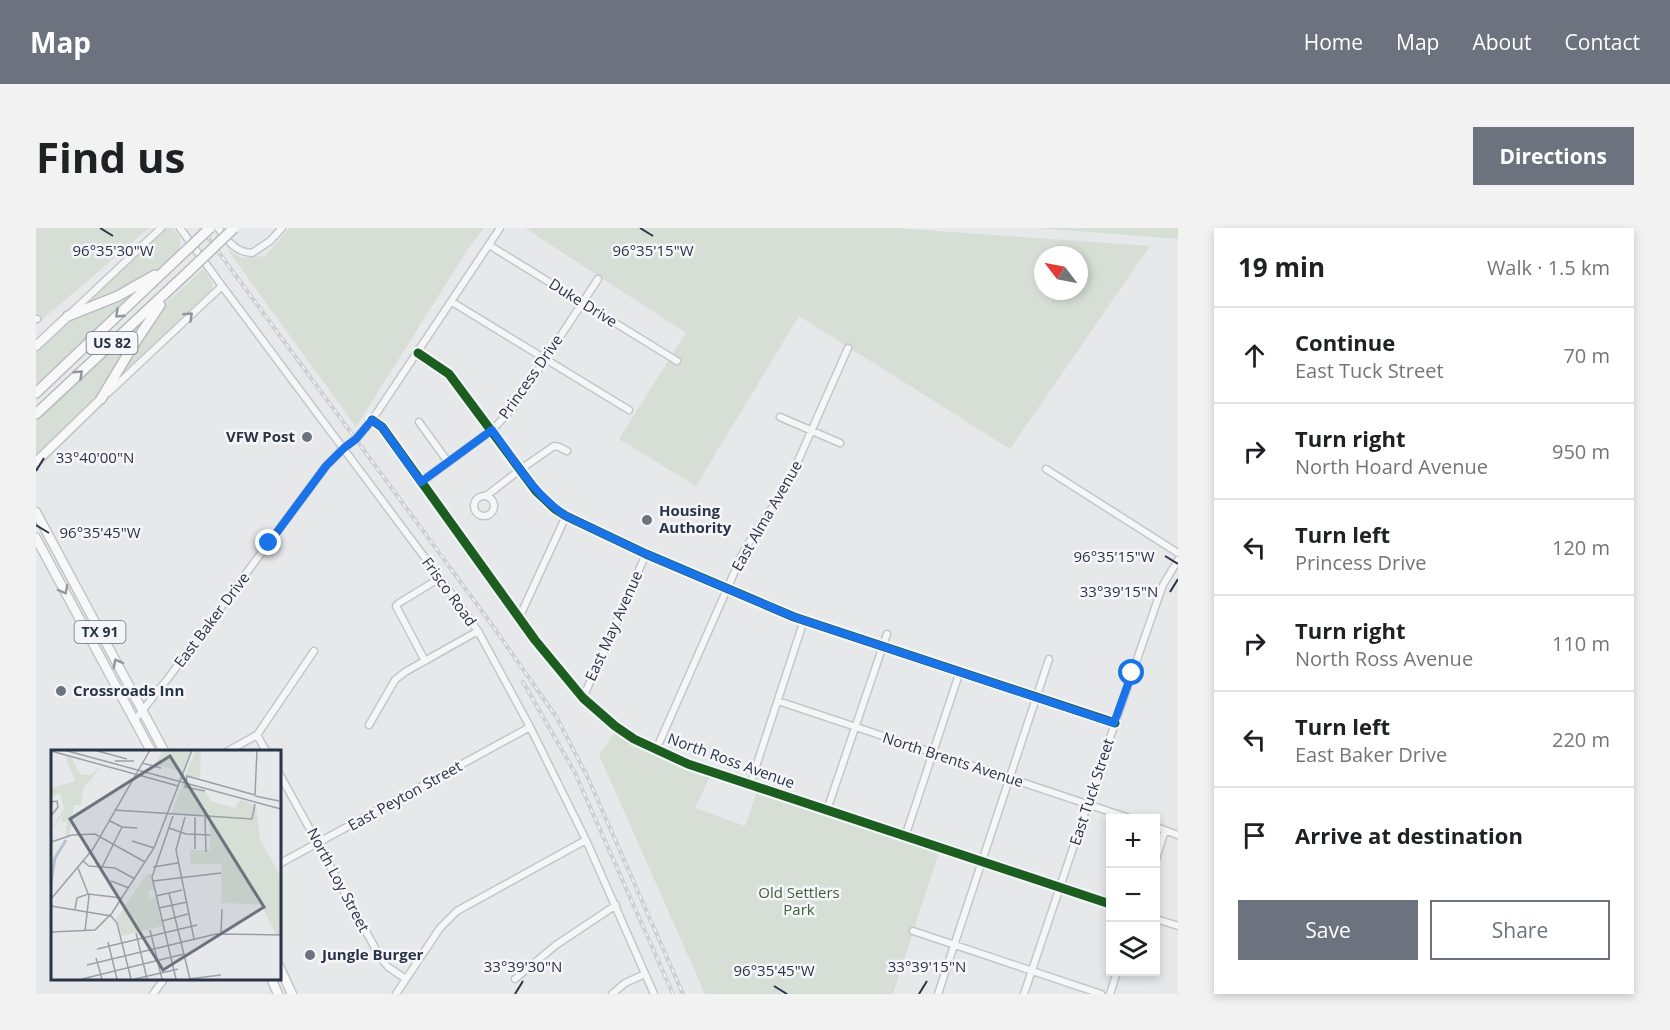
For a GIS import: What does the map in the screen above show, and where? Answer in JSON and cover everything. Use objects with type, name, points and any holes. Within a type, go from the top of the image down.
[{"type":"highway","name":"US 82","points":[[36,393],[210,228]]},
{"type":"highway","name":"US 82","points":[[36,414],[234,228]]},
{"type":"highway","points":[[68,316],[118,296],[175,262]]},
{"type":"highway","points":[[100,399],[150,317],[180,280]]},
{"type":"main road","points":[[36,346],[68,316]]},
{"type":"main road","points":[[36,462],[100,399]]},
{"type":"main road","name":"TX 91","points":[[36,512],[163,750]]},
{"type":"main road","name":"TX 91","points":[[36,538],[150,750]]},
{"type":"main road","points":[[280,968],[292,994]]},
{"type":"main road","points":[[271,979],[278,994]]},
{"type":"street","points":[[68,316],[161,228]]},
{"type":"street","name":"Frisco Road","points":[[180,228],[478,632],[530,727],[586,840],[654,994]]},
{"type":"street","points":[[218,228],[228,242],[238,250],[252,253],[270,241],[282,228]]},
{"type":"street","name":"East Baker Drive","points":[[134,721],[326,466],[356,439],[372,420],[500,228]]},
{"type":"street","name":"Duke Drive","points":[[489,245],[677,361]]},
{"type":"street","name":"Princess Drive","points":[[421,482],[492,430],[514,407],[598,279]]},
{"type":"street","points":[[100,399],[222,286]]},
{"type":"street","points":[[452,302],[629,410]]},
{"type":"street","name":"East Alma Avenue","points":[[656,750],[742,555],[786,488],[848,348]]},
{"type":"street","points":[[418,353],[449,374],[536,490],[566,516],[646,554],[804,620],[1114,723]]},
{"type":"street","points":[[780,417],[840,443]]},
{"type":"street","name":"North Ross Avenue","points":[[372,420],[382,427],[541,648],[583,698],[634,739],[688,764],[1106,903]]},
{"type":"street","points":[[419,422],[448,462]]},
{"type":"street","points":[[486,496],[554,446],[567,451]]},
{"type":"street","points":[[1046,469],[1178,552]]},
{"type":"street","points":[[519,618],[566,516]]},
{"type":"street","name":"East May Avenue","points":[[583,698],[646,554]]},
{"type":"street","name":"East Tuck Street","points":[[1024,994],[1114,723],[1163,585],[1178,560]]},
{"type":"street","points":[[425,661],[396,606],[440,578]]},
{"type":"street","points":[[750,785],[804,620]]},
{"type":"street","points":[[369,725],[395,680],[405,672],[478,632]]},
{"type":"street","points":[[827,810],[888,634]]},
{"type":"street","points":[[230,750],[257,735],[314,651]]},
{"type":"street","points":[[938,994],[1049,659]]},
{"type":"street","points":[[904,837],[960,670]]},
{"type":"street","name":"North Brents Avenue","points":[[778,701],[1114,814]]},
{"type":"street","name":"East Peyton Street","points":[[280,863],[530,727]]},
{"type":"street","points":[[257,735],[265,750]]},
{"type":"street","name":"North Loy Street","points":[[280,775],[380,957],[406,980]]},
{"type":"street","points":[[1160,828],[1178,835]]},
{"type":"street","points":[[1160,844],[1165,830]]},
{"type":"street","points":[[396,994],[440,928],[457,911],[586,840]]},
{"type":"street","points":[[515,979],[556,945],[616,905]]},
{"type":"street","points":[[1160,921],[1178,926]]},
{"type":"street","points":[[913,931],[1101,994]]},
{"type":"street","points":[[612,994],[625,983],[645,974]]},
{"type":"street","points":[[1110,994],[1117,976]]},
{"type":"street","points":[[153,994],[164,979]]},
{"type":"green space","points":[[36,228],[149,228],[36,325]]},
{"type":"green space","points":[[164,228],[173,228],[180,238],[180,248],[171,259],[134,284],[79,307]]},
{"type":"green space","points":[[290,228],[484,228],[469,247],[356,427],[227,249],[242,258],[265,256]]},
{"type":"green space","points":[[525,228],[896,228],[1150,246],[1010,449],[799,316],[696,486],[619,439],[686,333]]},
{"type":"green space","points":[[1037,228],[1178,228],[1178,239]]},
{"type":"green space","points":[[203,269],[213,283],[211,290],[119,377],[162,307]]},
{"type":"green space","points":[[135,291],[50,374],[36,384],[36,348],[68,320]]},
{"type":"green space","points":[[156,305],[100,394],[36,456],[36,422]]},
{"type":"green space","name":"Old Settlers Park","points":[[615,732],[710,777],[695,808],[745,826],[757,791],[939,852],[893,994],[705,994],[599,755]]},
{"type":"railway","points":[[201,228],[495,629],[557,718],[588,778],[683,994]]},
{"type":"railway","points":[[523,682],[574,771],[673,994]]},
{"type":"cycle path","points":[[418,353],[449,374],[536,491],[566,516],[646,554],[794,617],[1115,723]]},
{"type":"cycle path","points":[[372,420],[382,427],[535,640],[583,698],[634,739],[688,764],[1106,903]]},
{"type":"place","name":"VFW Post","points":[[307,437]]},
{"type":"place","name":"Housing Authority","points":[[647,520]]},
{"type":"place","name":"Crossroads Inn","points":[[61,691]]},
{"type":"place","name":"Jungle Burger","points":[[310,955]]},
{"type":"route","points":[[269,543],[326,466],[356,439],[372,420],[382,427],[421,482],[492,430],[536,490],[547,502],[566,516],[646,554],[794,617],[1114,723],[1132,673]]}]
